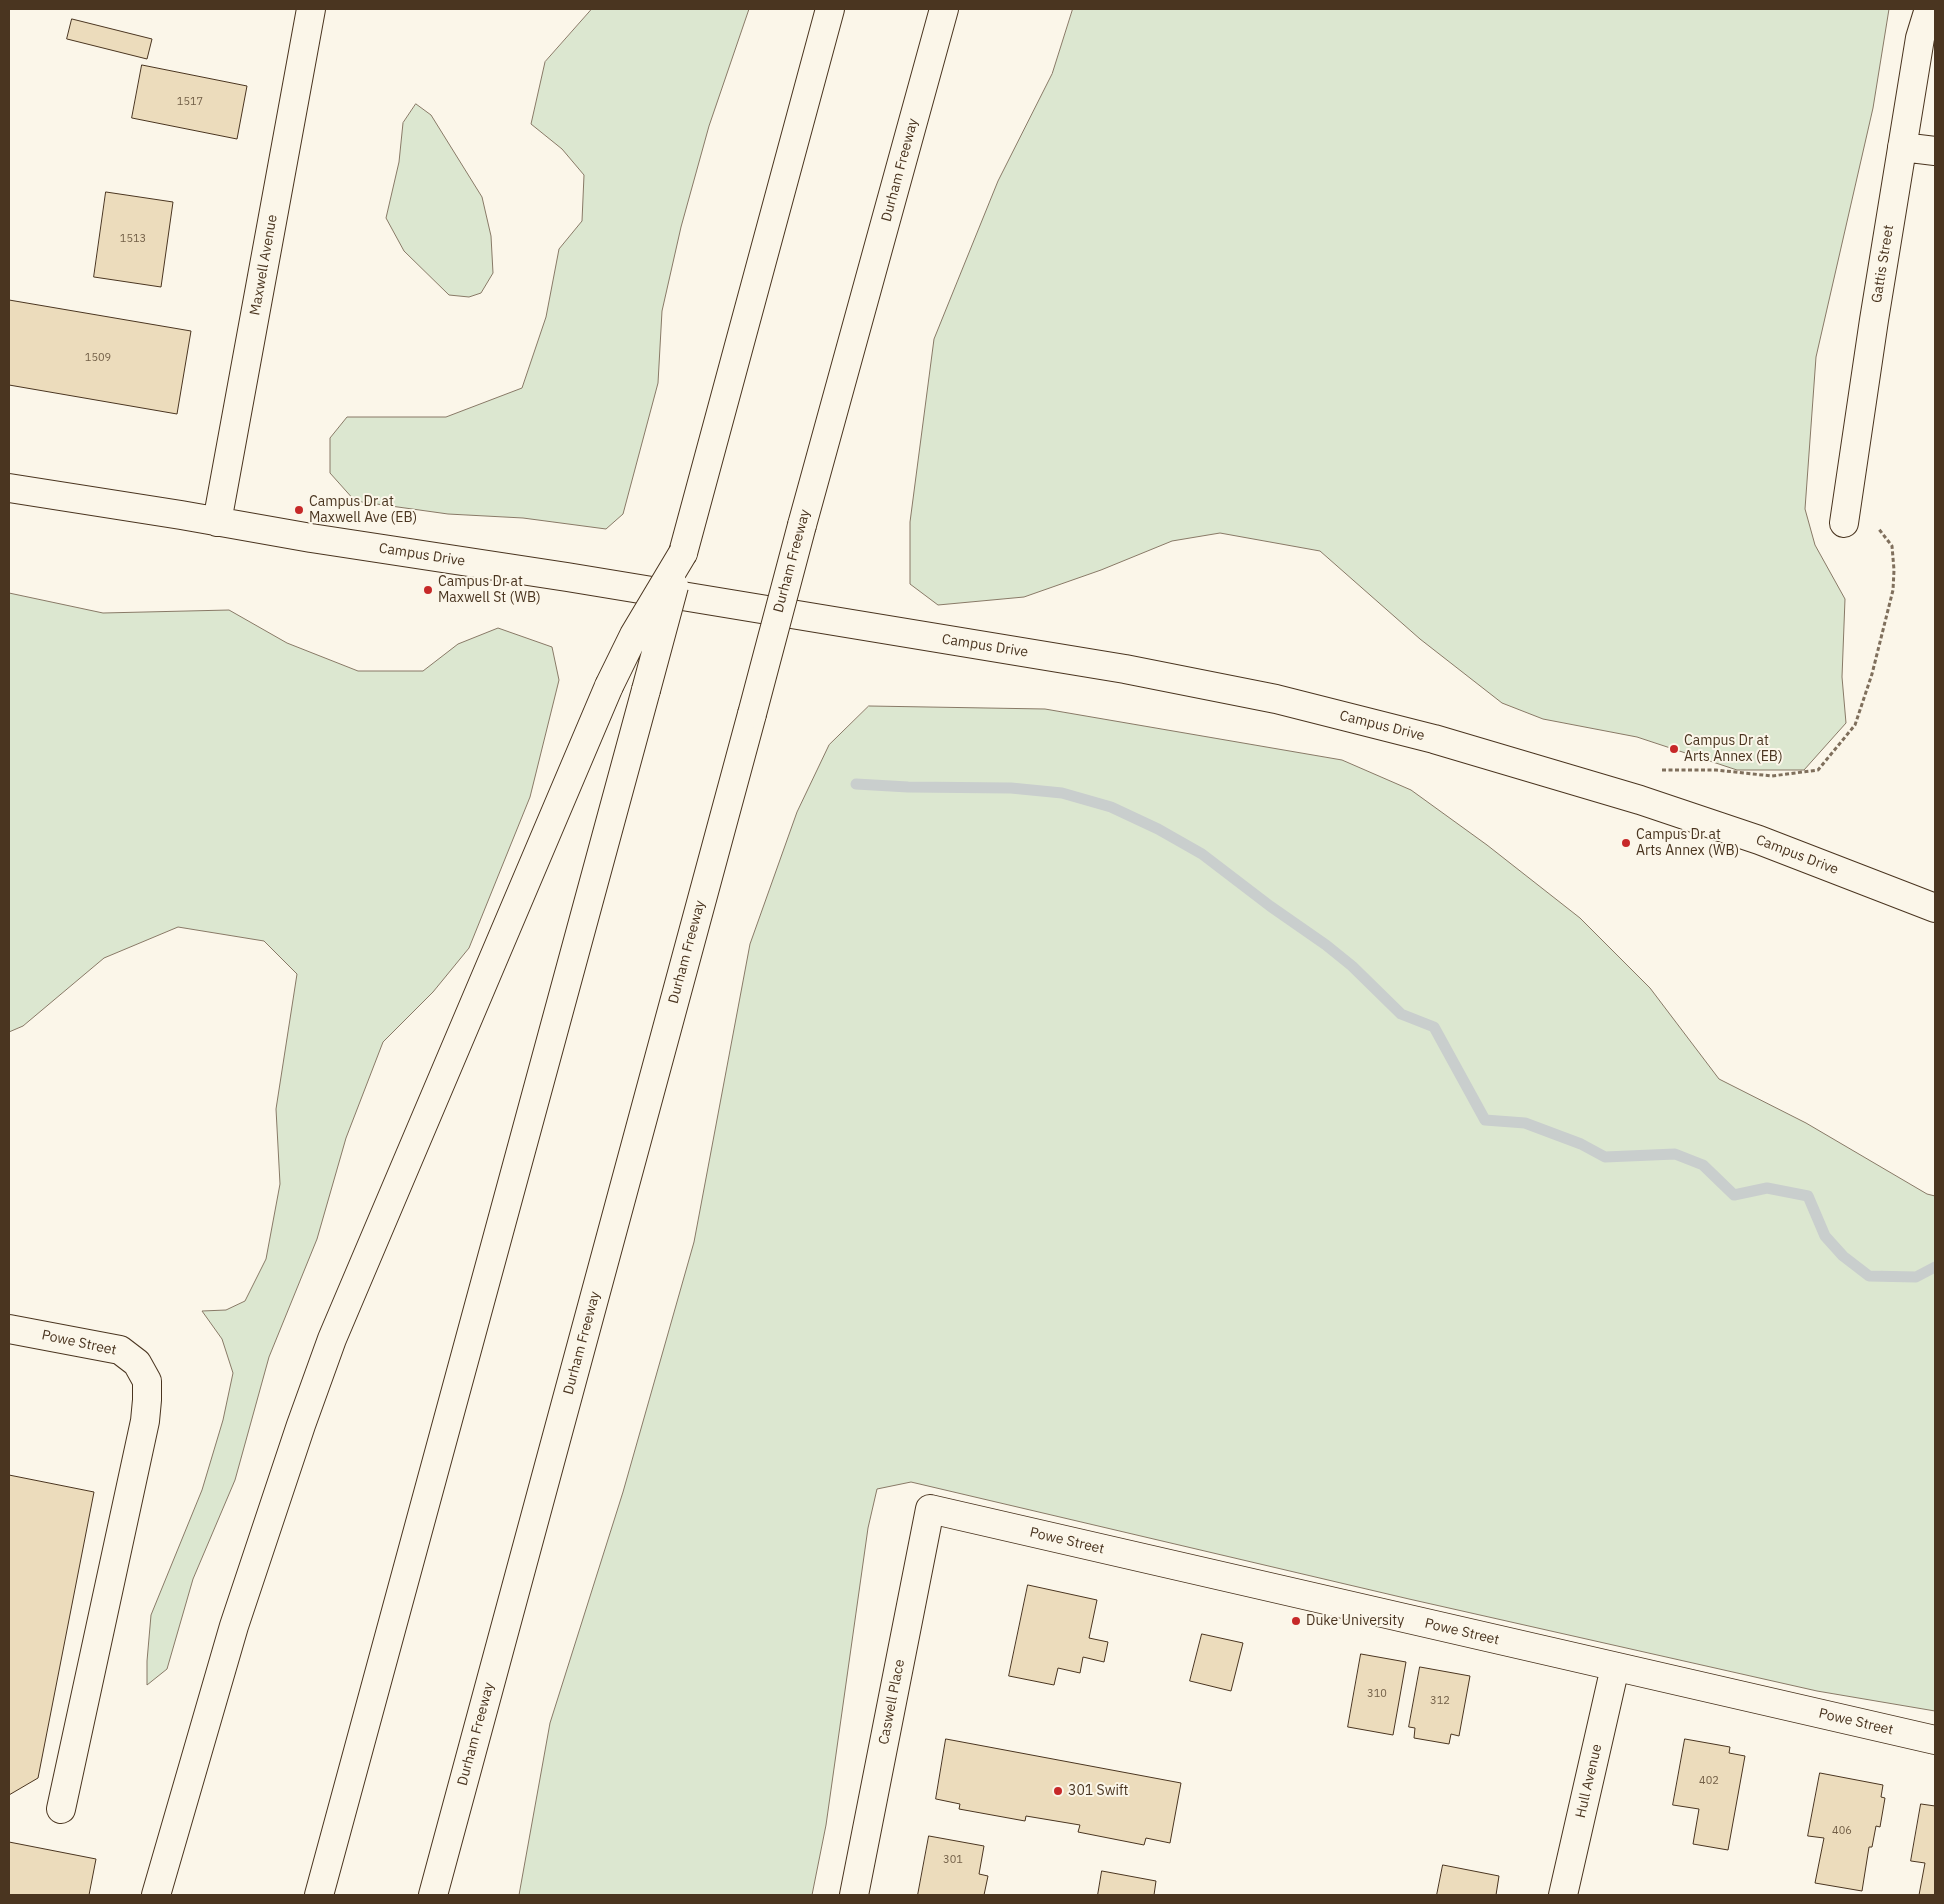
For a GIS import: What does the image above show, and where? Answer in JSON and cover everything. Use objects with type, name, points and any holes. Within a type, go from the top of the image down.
[{"type":"main road","name":"Maxwell Avenue","points":[[218,522],[311,9]]},
{"type":"main road","points":[[319,1895],[830,9]]},
{"type":"main road","name":"Durham Freeway","points":[[433,1895],[802,525],[944,9]]},
{"type":"main road","name":"Gattis Street","points":[[1844,523],[1920,38],[1928,12],[1932,9]]},
{"type":"main road","points":[[1902,147],[1935,151]]},
{"type":"main road","name":"Campus Drive","points":[[9,488],[1125,669],[1276,699],[1434,739],[1640,800],[1759,840],[1935,908]]},
{"type":"main road","points":[[156,1895],[234,1626],[301,1425],[329,1348],[610,686],[634,635],[683,553]]},
{"type":"main road","name":"Powe Street","points":[[9,1329],[120,1350],[137,1363],[147,1382],[143,1431],[61,1809]]},
{"type":"main road","name":"Powe Street","points":[[930,1509],[1935,1740]]},
{"type":"main road","name":"Caswell Place","points":[[854,1895],[930,1509]]},
{"type":"main road","name":"Hull Avenue","points":[[1563,1895],[1614,1667]]},
{"type":"path","points":[[1659,770],[1716,770],[1772,776],[1818,770],[1855,725],[1872,674],[1893,590],[1894,555],[1892,546],[1884,533],[1867,519],[1844,523]]},
{"type":"green space","points":[[592,9],[749,9],[709,126],[681,227],[662,311],[658,383],[623,514],[606,529],[523,518],[448,514],[355,501],[330,473],[330,438],[347,417],[446,417],[522,388],[546,317],[559,249],[582,221],[584,175],[562,149],[531,124],[545,62]]},
{"type":"green space","points":[[1073,9],[1889,9],[1873,108],[1816,357],[1805,509],[1815,545],[1845,599],[1842,677],[1846,723],[1804,770],[1737,770],[1637,737],[1543,719],[1502,703],[1420,639],[1320,551],[1220,533],[1172,541],[1101,570],[1024,597],[938,605],[910,584],[910,522],[934,339],[998,181],[1052,74]]},
{"type":"green space","points":[[416,104],[431,115],[482,197],[491,236],[493,273],[481,293],[469,297],[449,295],[404,251],[386,218],[399,162],[403,123]]},
{"type":"green space","points":[[9,593],[103,613],[229,610],[287,643],[358,671],[423,671],[458,644],[498,628],[552,647],[559,680],[530,797],[469,948],[433,992],[383,1042],[346,1138],[317,1239],[269,1357],[235,1480],[193,1579],[167,1669],[147,1685],[151,1615],[202,1490],[223,1420],[233,1373],[222,1339],[202,1311],[226,1310],[245,1301],[266,1259],[280,1184],[276,1109],[297,974],[264,941],[178,927],[104,958],[23,1026],[9,1032]]},
{"type":"green space","points":[[869,706],[1045,709],[1342,760],[1411,790],[1487,845],[1580,918],[1650,988],[1719,1079],[1806,1123],[1927,1194],[1935,1196],[1935,1711],[1817,1691],[1409,1599],[911,1482],[877,1489],[868,1528],[826,1825],[812,1895],[519,1895],[550,1723],[623,1492],[694,1242],[750,944],[797,812],[829,745]]},
{"type":"building","points":[[72,19],[152,39],[147,59],[67,39]]},
{"type":"building","points":[[142,65],[247,86],[237,139],[132,118]]},
{"type":"building","points":[[106,192],[173,202],[161,287],[94,277]]},
{"type":"building","points":[[9,300],[191,331],[177,414],[9,385]]},
{"type":"building","points":[[9,1475],[94,1492],[38,1778],[9,1795]]},
{"type":"building","points":[[1028,1585],[1097,1600],[1089,1638],[1108,1642],[1104,1662],[1083,1657],[1080,1673],[1058,1668],[1054,1685],[1009,1676]]},
{"type":"building","points":[[1202,1634],[1243,1643],[1231,1691],[1190,1681]]},
{"type":"building","points":[[1361,1654],[1406,1662],[1393,1735],[1348,1727]]},
{"type":"building","points":[[1420,1667],[1470,1676],[1459,1736],[1451,1734],[1449,1744],[1414,1738],[1415,1728],[1409,1727]]},
{"type":"building","name":"301 Swift","points":[[946,1739],[1181,1783],[1170,1843],[1146,1838],[1144,1845],[1078,1832],[1080,1825],[1026,1816],[1025,1821],[959,1809],[960,1804],[936,1799]]},
{"type":"building","points":[[1685,1739],[1730,1747],[1729,1753],[1745,1756],[1728,1850],[1693,1844],[1699,1809],[1673,1805]]},
{"type":"building","points":[[1820,1773],[1883,1785],[1881,1797],[1885,1798],[1880,1827],[1876,1826],[1872,1847],[1869,1847],[1862,1891],[1815,1883],[1824,1838],[1808,1836]]},
{"type":"building","points":[[1921,1804],[1935,1806],[1935,1895],[1919,1895],[1925,1863],[1911,1861]]},
{"type":"building","points":[[929,1836],[984,1846],[979,1874],[988,1876],[984,1895],[918,1895]]},
{"type":"building","points":[[9,1842],[96,1859],[89,1895],[9,1895]]},
{"type":"building","points":[[1443,1865],[1499,1876],[1496,1895],[1437,1895]]},
{"type":"building","points":[[1102,1871],[1156,1881],[1154,1895],[1098,1895]]},
{"type":"waterway","points":[[856,784],[908,787],[1011,788],[1062,793],[1111,807],[1158,829],[1202,854],[1270,906],[1326,945],[1352,966],[1401,1014],[1434,1027],[1485,1120],[1525,1123],[1581,1144],[1605,1157],[1675,1154],[1703,1165],[1734,1195],[1767,1188],[1808,1196],[1825,1236],[1843,1256],[1869,1276],[1916,1277],[1935,1267]]},
{"type":"place","name":"Campus Dr at Maxwell Ave (EB)","points":[[299,510]]},
{"type":"place","name":"Campus Dr at Maxwell St (WB)","points":[[428,590]]},
{"type":"place","name":"Campus Dr at Arts Annex (EB)","points":[[1674,749]]},
{"type":"place","name":"Campus Dr at Arts Annex (WB)","points":[[1626,843]]},
{"type":"place","name":"Duke University","points":[[1296,1621]]},
{"type":"place","name":"301 Swift","points":[[1058,1791]]}]
